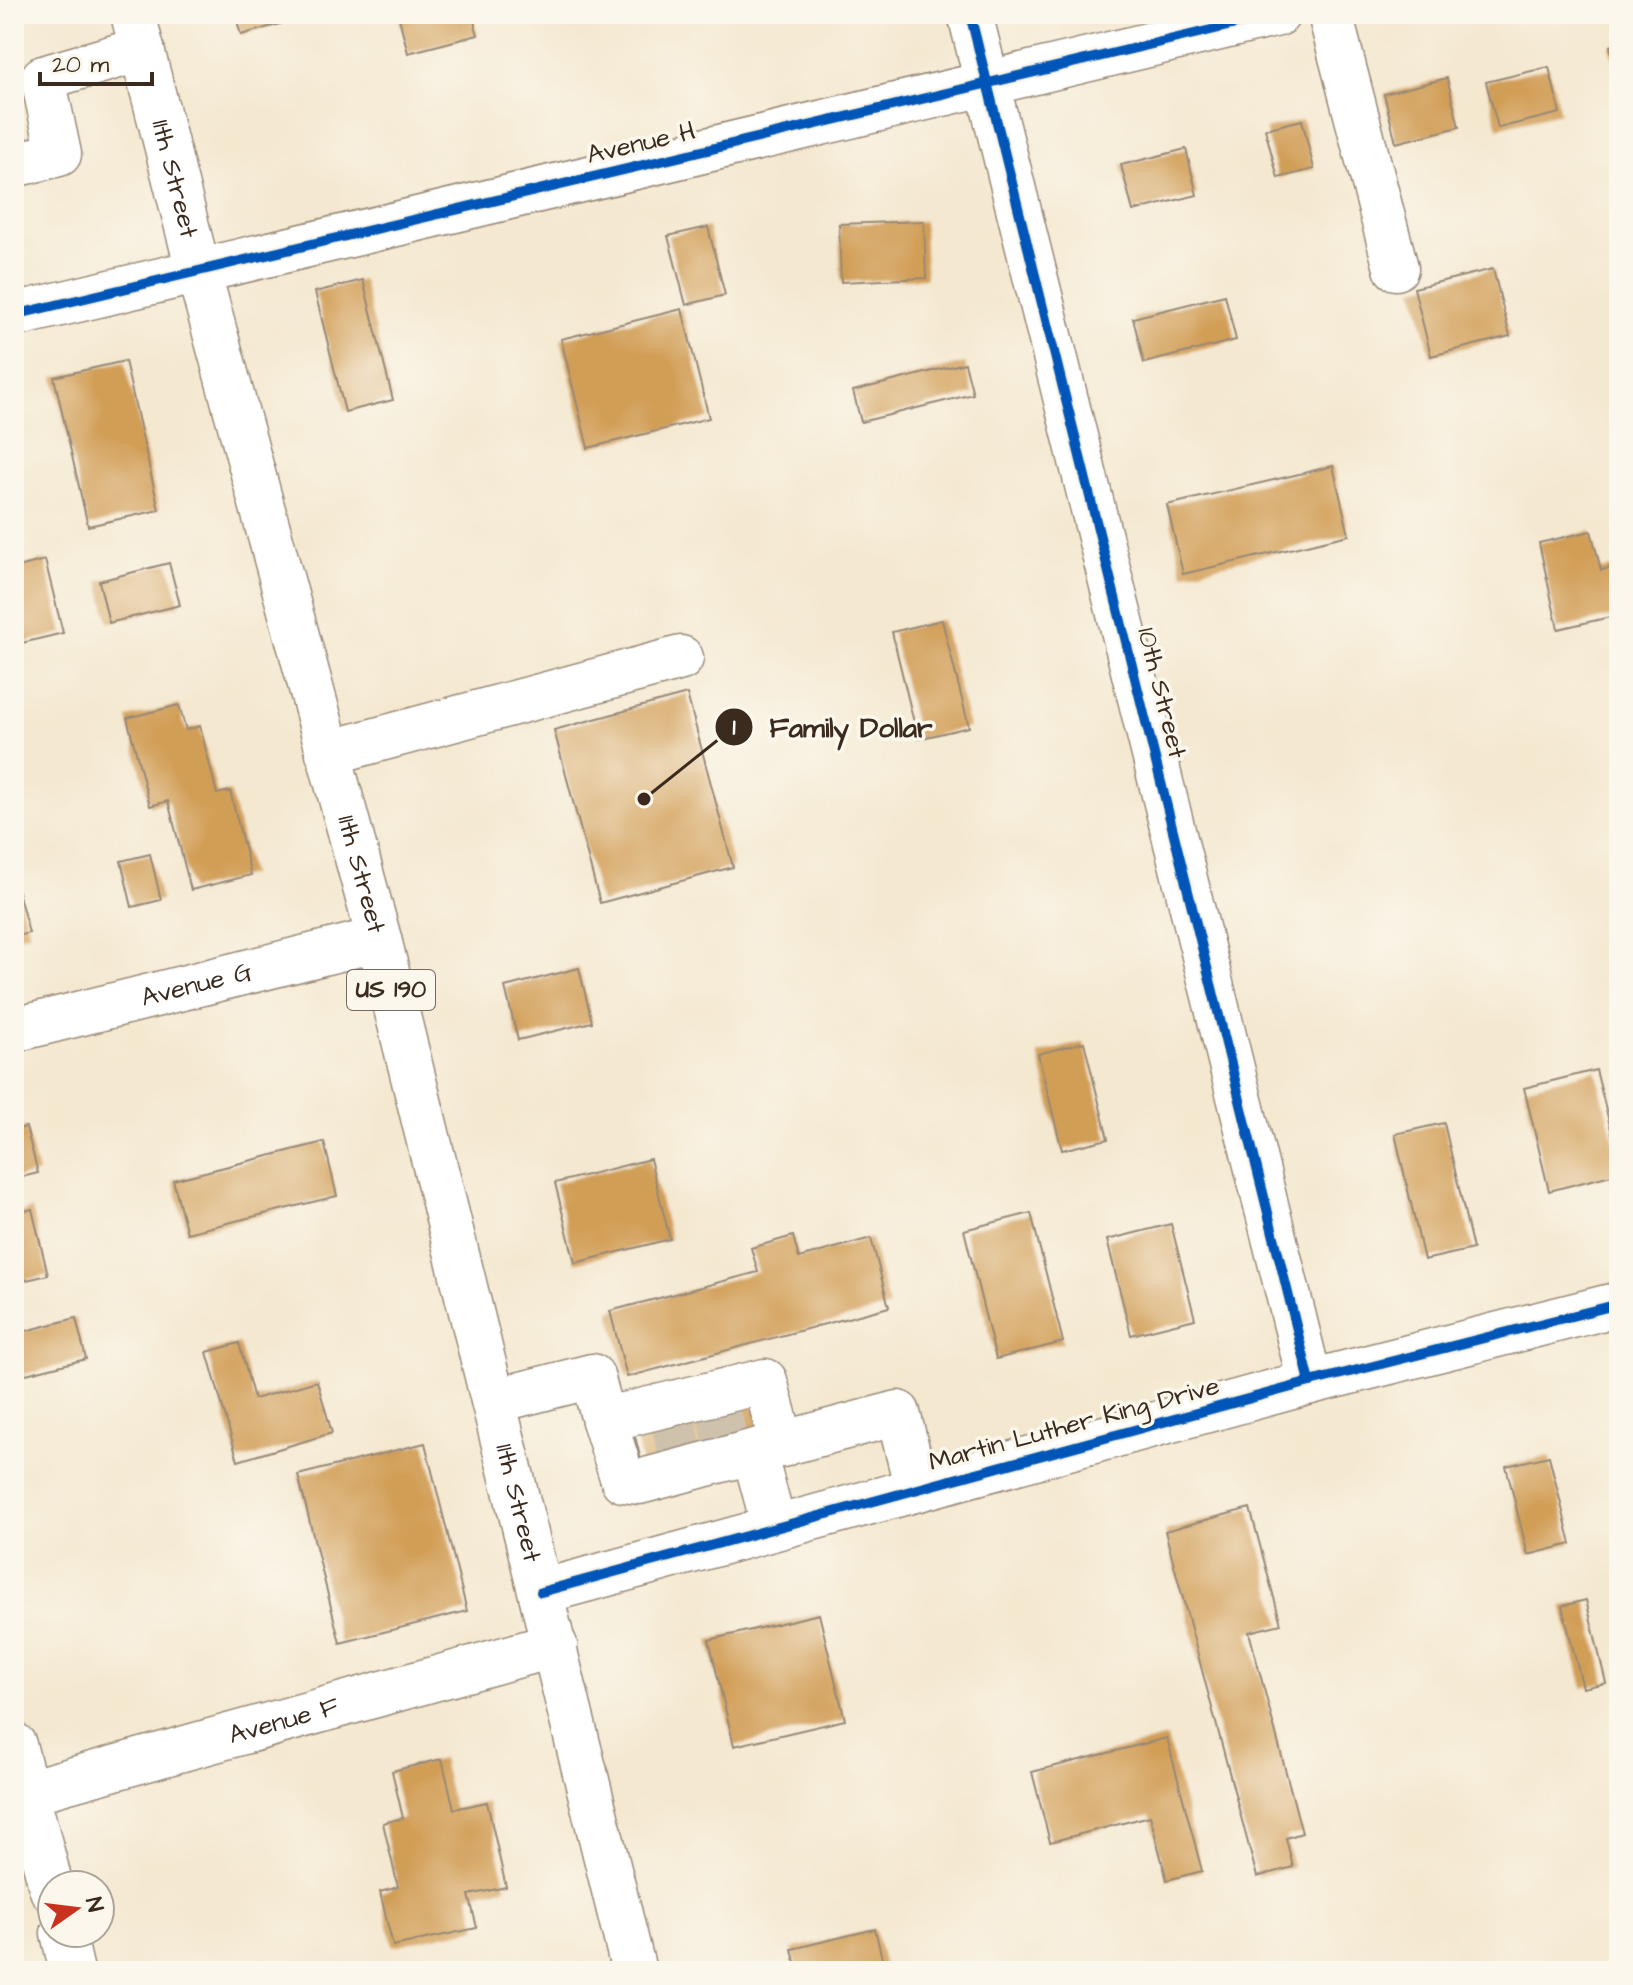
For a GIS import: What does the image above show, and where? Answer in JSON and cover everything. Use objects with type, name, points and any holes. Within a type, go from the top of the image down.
[{"type":"street","name":"10th Street","points":[[970,14],[1310,1382]]},
{"type":"street","name":"Avenue H","points":[[14,315],[1278,14]]},
{"type":"street","points":[[1330,14],[1396,268]]},
{"type":"street","points":[[14,165],[59,154],[29,74],[137,31]]},
{"type":"street","name":"11th Street","points":[[137,31],[198,270],[379,939],[634,1971]]},
{"type":"street","points":[[328,753],[681,658]]},
{"type":"street","name":"Avenue G","points":[[14,1030],[379,939]]},
{"type":"street","name":"Martin Luther King Drive","points":[[541,1592],[1310,1382],[1619,1304]]},
{"type":"street","points":[[494,1401],[592,1376],[623,1480],[639,1482],[676,1436],[737,1432]]},
{"type":"street","points":[[604,1420],[676,1436],[898,1413],[917,1489]]},
{"type":"street","points":[[737,1432],[774,1527]]},
{"type":"street","name":"Avenue F","points":[[21,1794],[555,1645]]},
{"type":"street","points":[[14,1745],[21,1794],[45,1869]]},
{"type":"street","points":[[67,1949],[72,1971]]},
{"type":"building","points":[[235,14],[310,14],[311,15],[241,35]]},
{"type":"building","points":[[398,14],[472,14],[478,35],[408,53]]},
{"type":"building","points":[[1619,44],[1619,77],[1618,78],[1610,46]]},
{"type":"building","points":[[1549,67],[1560,113],[1498,128],[1486,82]]},
{"type":"building","points":[[1447,78],[1459,127],[1396,143],[1384,94]]},
{"type":"building","points":[[1302,120],[1314,169],[1278,178],[1265,129]]},
{"type":"building","points":[[1186,149],[1197,195],[1133,211],[1121,165]]},
{"type":"building","points":[[924,221],[926,278],[841,282],[839,224]]},
{"type":"building","points":[[708,227],[725,295],[686,305],[668,236]]},
{"type":"building","points":[[1493,269],[1510,336],[1431,356],[1414,288]]},
{"type":"building","points":[[363,280],[393,400],[345,412],[315,292]]},
{"type":"building","points":[[1225,295],[1236,340],[1144,363],[1133,318]]},
{"type":"building","points":[[682,309],[709,418],[588,448],[561,339]]},
{"type":"building","points":[[125,361],[159,510],[88,526],[54,377]]},
{"type":"building","points":[[965,363],[973,394],[861,422],[853,391]]},
{"type":"building","points":[[1333,466],[1349,535],[1183,574],[1167,505]]},
{"type":"building","points":[[1591,531],[1601,570],[1619,566],[1619,615],[1558,629],[1539,543]]},
{"type":"building","points":[[45,560],[63,633],[14,645],[14,568]]},
{"type":"building","points":[[169,563],[180,605],[109,623],[99,581]]},
{"type":"building","points":[[942,620],[969,727],[918,739],[892,632]]},
{"type":"building","points":[[687,694],[733,867],[600,903],[554,730]]},
{"type":"building","points":[[179,705],[186,730],[200,726],[217,794],[230,791],[251,875],[191,890],[168,801],[150,806],[127,718]]},
{"type":"building","points":[[150,854],[161,900],[132,907],[121,861]]},
{"type":"building","points":[[14,877],[29,933],[14,937]]},
{"type":"building","points":[[579,968],[592,1022],[518,1040],[505,987]]},
{"type":"building","points":[[1084,1042],[1108,1139],[1062,1150],[1038,1054]]},
{"type":"building","points":[[1596,1070],[1619,1161],[1619,1173],[1549,1191],[1524,1088]]},
{"type":"building","points":[[1444,1123],[1473,1249],[1424,1260],[1395,1134]]},
{"type":"building","points":[[26,1127],[38,1173],[14,1179],[14,1130]]},
{"type":"building","points":[[324,1142],[337,1196],[187,1233],[173,1180]]},
{"type":"building","points":[[650,1159],[670,1239],[575,1263],[555,1183]]},
{"type":"building","points":[[32,1209],[48,1275],[14,1283],[14,1214]]},
{"type":"building","points":[[1031,1213],[1063,1342],[996,1359],[964,1230]]},
{"type":"building","points":[[1171,1224],[1195,1319],[1131,1335],[1107,1240]]},
{"type":"building","points":[[793,1236],[799,1258],[871,1238],[889,1307],[627,1377],[610,1311],[758,1272],[751,1248]]},
{"type":"building","points":[[76,1318],[86,1359],[18,1376],[14,1334]]},
{"type":"building","points":[[239,1343],[254,1399],[317,1381],[332,1433],[238,1461],[207,1352]]},
{"type":"building","points":[[755,1393],[766,1432],[642,1464],[632,1425]]},
{"type":"building","points":[[425,1443],[467,1611],[340,1643],[298,1475]]},
{"type":"building","points":[[1549,1456],[1571,1544],[1528,1555],[1506,1466]]},
{"type":"building","points":[[1250,1508],[1281,1624],[1249,1632],[1302,1833],[1286,1838],[1293,1867],[1257,1877],[1165,1531]]},
{"type":"building","points":[[1586,1600],[1606,1683],[1583,1688],[1562,1606]]},
{"type":"building","points":[[819,1614],[845,1720],[734,1746],[709,1640]]},
{"type":"building","points":[[1167,1738],[1202,1871],[1167,1880],[1150,1816],[1050,1842],[1032,1772]]},
{"type":"building","points":[[442,1759],[454,1809],[487,1802],[506,1887],[469,1895],[477,1928],[393,1946],[380,1892],[398,1887],[383,1823],[403,1818],[392,1771]]},
{"type":"building","points":[[875,1929],[885,1971],[797,1971],[792,1949]]},
{"type":"tunnel","points":[[717,1403],[726,1443]]},
{"type":"tunnel","points":[[671,1415],[681,1455]]},
{"type":"cycle path","points":[[970,14],[1310,1382]]},
{"type":"cycle path","points":[[14,315],[1278,14]]},
{"type":"cycle path","points":[[541,1592],[1310,1382],[1619,1304]]},
{"type":"place","name":"Family Dollar","points":[[644,799]]}]
